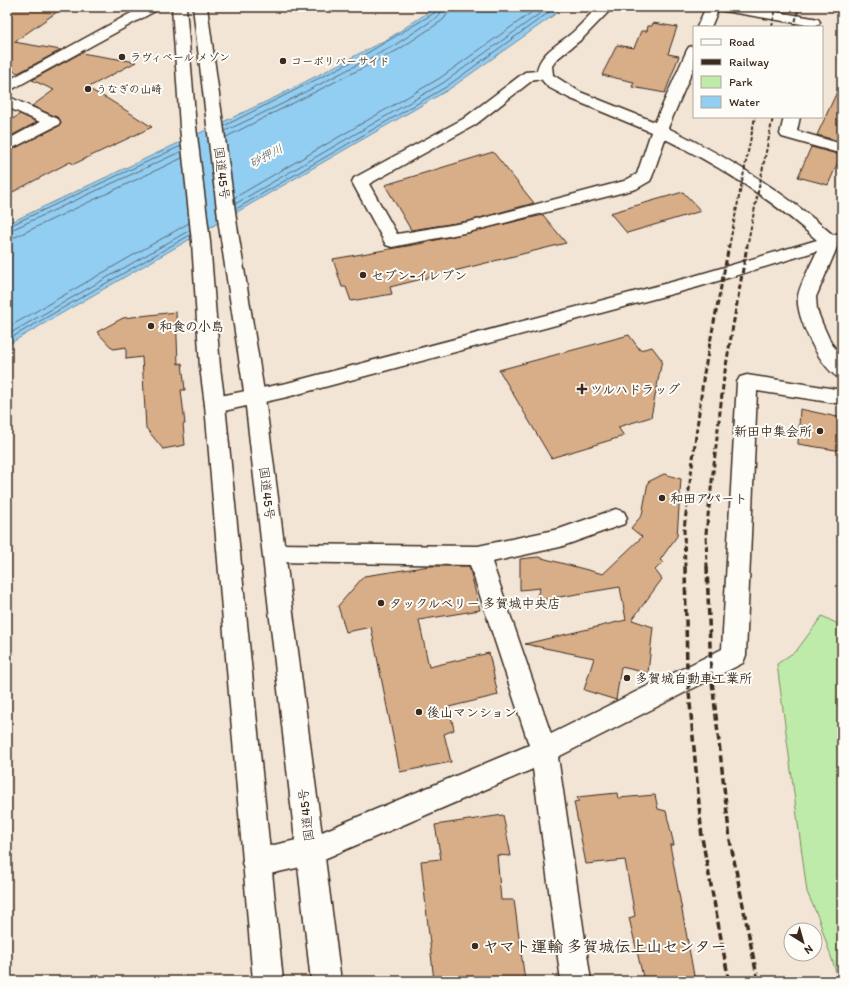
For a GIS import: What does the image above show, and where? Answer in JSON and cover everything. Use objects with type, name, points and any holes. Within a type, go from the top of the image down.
[{"type":"main road","points":[[7,87],[152,7]]},
{"type":"main road","points":[[179,7],[188,127],[201,242],[210,367],[215,405],[268,981]]},
{"type":"main road","name":"国道45号","points":[[200,7],[228,226],[255,398],[326,981]]},
{"type":"main road","points":[[606,7],[547,62],[544,69],[545,75],[549,80],[572,93],[660,129],[734,170],[771,193],[836,240]]},
{"type":"main road","points":[[704,26],[713,7]]},
{"type":"main road","points":[[721,7],[813,25],[817,7]]},
{"type":"main road","points":[[545,75],[530,75],[469,122],[360,182],[392,241],[469,227],[630,185],[644,177],[660,129],[693,52]]},
{"type":"main road","points":[[7,101],[52,122],[7,146]]},
{"type":"main road","points":[[792,118],[788,134],[842,148]]},
{"type":"main road","points":[[215,405],[255,398],[684,285],[836,240]]},
{"type":"main road","points":[[836,240],[807,297],[808,310],[812,323],[823,346],[842,372]]},
{"type":"main road","points":[[256,863],[310,851],[544,751],[734,655],[747,382],[842,397]]},
{"type":"main road","points":[[275,554],[478,556],[560,538],[616,518]]},
{"type":"main road","points":[[478,556],[544,751],[576,981]]},
{"type":"green space","points":[[822,616],[836,623],[842,633],[842,981],[839,981],[823,932],[823,922],[820,922],[807,892],[777,664],[797,650]]},
{"type":"water","name":"砂押川","points":[[436,7],[561,7],[554,15],[448,90],[7,345],[7,224],[278,96],[391,37]]},
{"type":"building","points":[[7,7],[64,7],[14,42],[61,50],[18,73],[7,68]]},
{"type":"building","points":[[653,23],[677,27],[668,54],[679,56],[665,93],[632,87],[634,82],[602,75],[617,45],[634,48],[641,31],[647,31],[648,26],[652,26]]},
{"type":"building","points":[[81,53],[136,62],[87,88],[108,99],[152,127],[74,164],[70,162],[7,195],[7,152],[59,126],[61,123],[59,118],[32,106],[54,90],[32,80]]},
{"type":"building","points":[[842,81],[842,142],[817,135]]},
{"type":"building","points":[[20,114],[37,122],[7,138],[7,123]]},
{"type":"building","points":[[811,147],[841,155],[828,185],[798,177]]},
{"type":"building","points":[[493,152],[534,203],[469,221],[411,230],[385,185]]},
{"type":"building","points":[[683,192],[701,211],[627,233],[610,213]]},
{"type":"building","points":[[543,215],[566,243],[390,287],[392,294],[351,301],[346,287],[342,287],[333,259],[419,244]]},
{"type":"building","points":[[176,312],[178,364],[182,363],[185,390],[181,390],[185,424],[183,424],[185,445],[163,449],[146,428],[142,357],[126,359],[126,347],[113,349],[97,332],[123,318]]},
{"type":"building","points":[[629,335],[640,350],[652,347],[662,360],[651,417],[618,427],[624,436],[551,458],[499,370]]},
{"type":"building","name":"新田中集会所","points":[[800,409],[842,418],[842,451],[798,444]]},
{"type":"building","points":[[664,474],[681,479],[677,536],[660,560],[663,562],[655,570],[662,579],[632,620],[653,627],[648,673],[621,667],[616,700],[584,690],[594,658],[525,644],[626,620],[620,587],[535,601],[540,588],[520,590],[520,559],[538,557],[603,574],[642,537],[631,528],[642,515],[648,482]]},
{"type":"building","points":[[430,566],[469,566],[480,610],[419,620],[429,667],[489,653],[498,695],[449,707],[454,730],[444,734],[451,762],[400,772],[371,627],[346,632],[338,606],[364,576]]},
{"type":"building","points":[[617,793],[618,798],[655,795],[658,809],[666,811],[674,845],[670,845],[695,981],[644,981],[629,918],[635,916],[625,860],[586,864],[574,802],[579,801],[577,797]]},
{"type":"building","points":[[503,815],[511,856],[497,855],[501,900],[514,900],[525,981],[434,981],[421,861],[441,859],[435,825]]},
{"type":"railway","points":[[772,26],[776,7]]},
{"type":"railway","points":[[794,26],[799,7]]},
{"type":"railway","points":[[729,247],[755,118]]},
{"type":"railway","points":[[747,247],[773,118]]},
{"type":"railway","points":[[685,568],[684,529],[704,373],[729,246]]},
{"type":"railway","points":[[707,568],[706,533],[724,377],[747,246]]},
{"type":"railway","points":[[685,567],[687,669],[702,838],[729,981]]},
{"type":"railway","points":[[707,567],[711,672],[730,840],[758,981]]},
{"type":"place","name":"ラヴィベール メゾン","points":[[122,57]]},
{"type":"place","name":"コーポリバーサイド","points":[[283,61]]},
{"type":"place","name":"うなぎの山崎","points":[[88,89]]},
{"type":"place","name":"セブン-イレブン","points":[[363,275]]},
{"type":"place","name":"和食の小島","points":[[151,326]]},
{"type":"place","name":"ツルハドラッグ","points":[[582,389]]},
{"type":"place","name":"新田中集会所","points":[[820,431]]},
{"type":"place","name":"和田アパート","points":[[662,498]]},
{"type":"place","name":"タックルベリー 多賀城中央店","points":[[381,603]]},
{"type":"place","name":"多賀城自動車工業所","points":[[627,678]]},
{"type":"place","name":"後山マンション","points":[[419,712]]},
{"type":"place","name":"ヤマト運輸 多賀城伝上山センター","points":[[475,946]]}]
